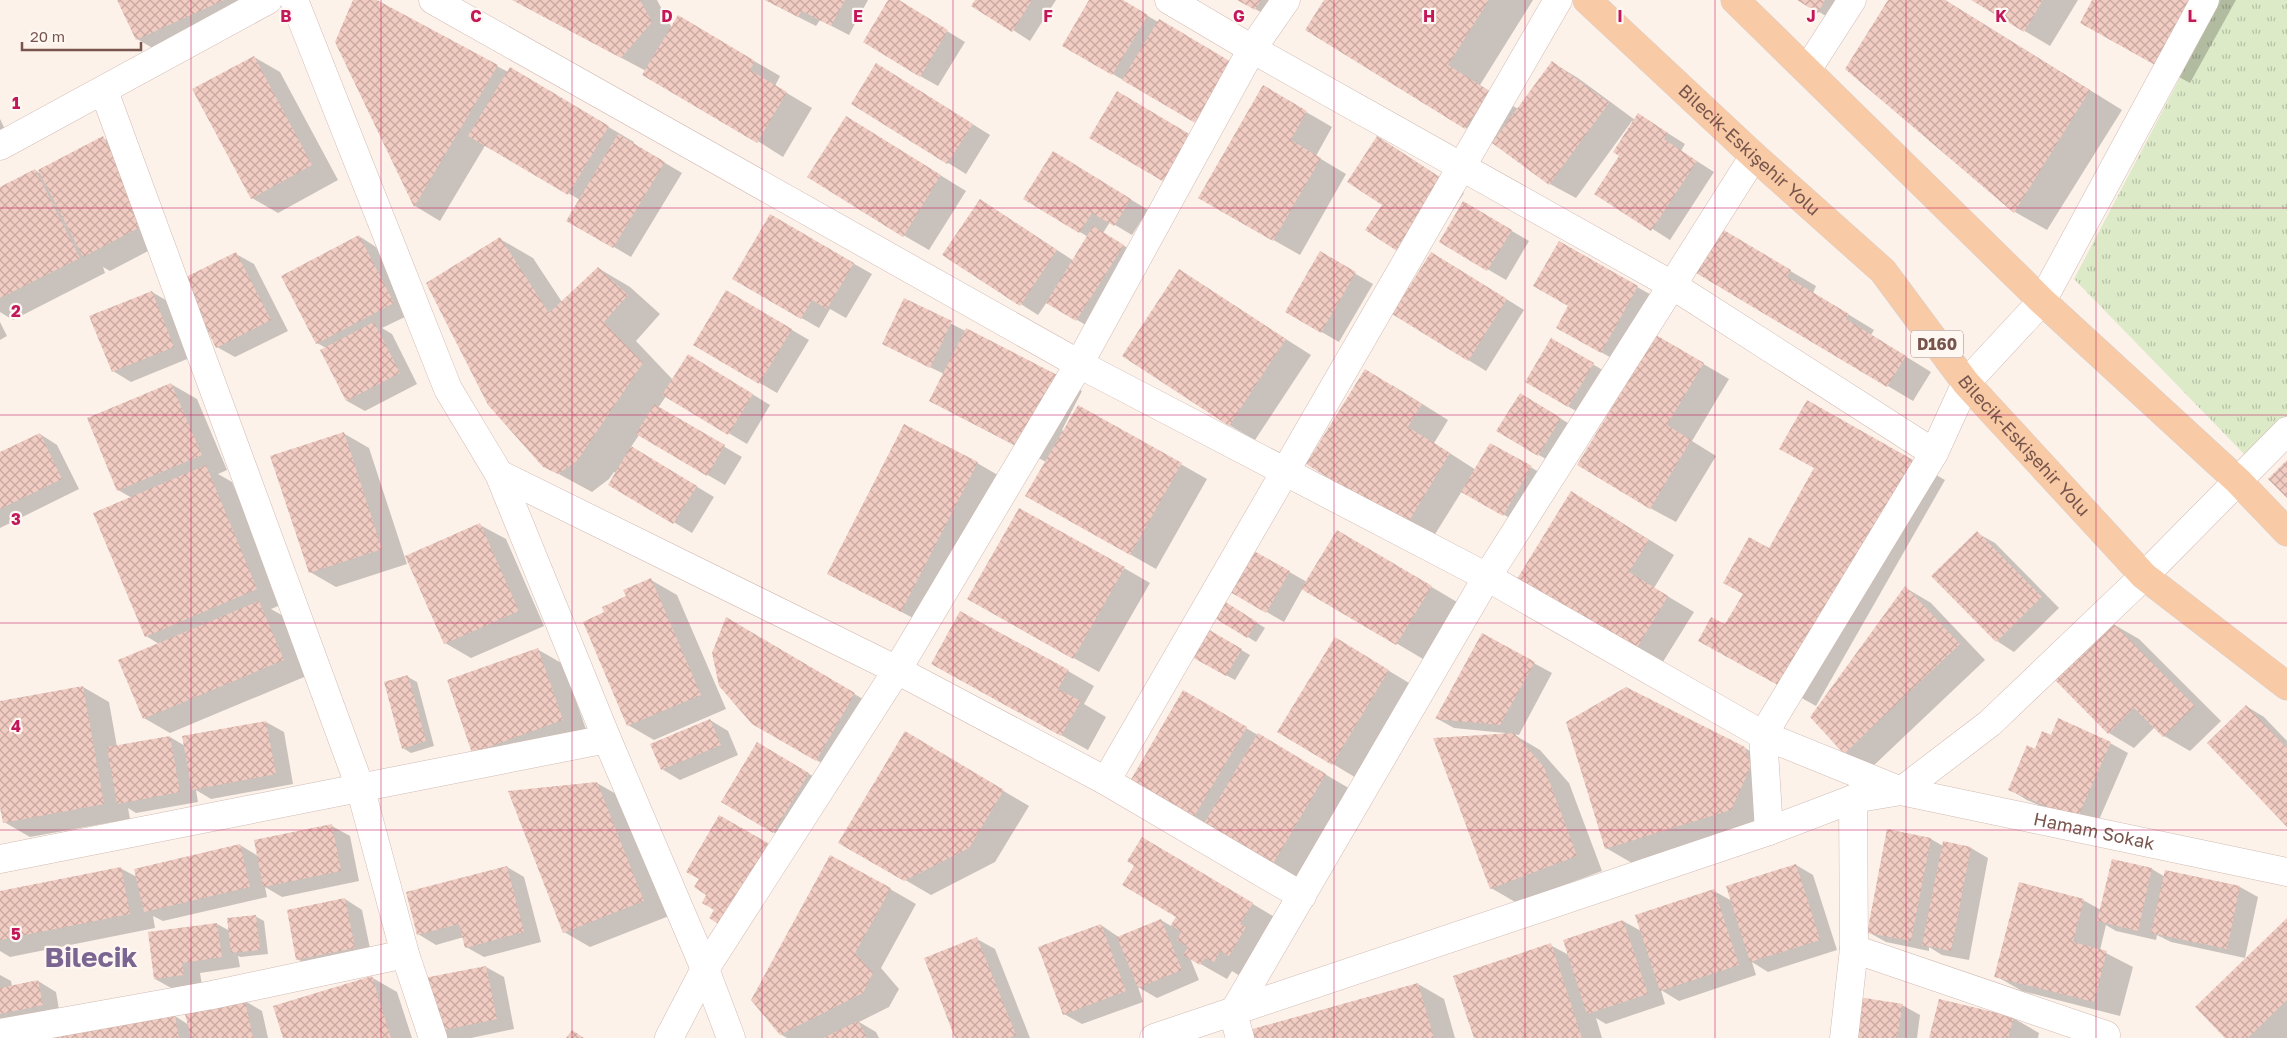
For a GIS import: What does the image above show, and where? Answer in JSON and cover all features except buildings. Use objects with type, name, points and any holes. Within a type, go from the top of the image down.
[{"type":"main road","name":"Bilecik-Eskişehir Yolu","points":[[1587,0],[1754,156],[1883,271],[1966,383],[2144,576],[2287,686]]},
{"type":"main road","points":[[1734,0],[2042,301],[2238,482],[2287,532]]},
{"type":"street","points":[[0,146],[268,0]]},
{"type":"street","points":[[294,0],[448,389],[499,474],[607,739],[705,969],[731,1038]]},
{"type":"street","points":[[433,0],[1080,364],[1487,577],[1763,735],[1901,791]]},
{"type":"street","points":[[1169,0],[1252,49],[1672,285],[1934,453]]},
{"type":"street","points":[[669,1038],[705,969],[897,670],[1080,364],[1252,49],[1286,0]]},
{"type":"street","points":[[1106,781],[1558,0]]},
{"type":"street","points":[[1807,70],[1852,0]]},
{"type":"street","points":[[1769,831],[1763,735],[1934,453],[1966,383],[2042,301],[2205,0]]},
{"type":"street","points":[[104,91],[360,787],[405,954],[433,1038]]},
{"type":"street","points":[[1237,1025],[1302,896],[1487,577],[1754,156]]},
{"type":"street","points":[[1154,1038],[1237,1025],[1853,799],[1901,791],[1990,723],[2144,576],[2287,431]]},
{"type":"street","points":[[499,474],[897,670],[1106,781],[1302,896]]},
{"type":"street","points":[[0,859],[607,739]]},
{"type":"street","name":"Hamam Sokak","points":[[1901,791],[2287,872]]},
{"type":"street","points":[[1844,1038],[1854,949],[1853,799]]},
{"type":"street","points":[[1854,949],[2106,1035],[2105,1038]]},
{"type":"street","points":[[0,1033],[212,995],[405,954]]},
{"type":"green space","points":[[2221,0],[2287,0],[2287,416],[2248,458],[2074,279]]},
{"type":"district","name":"Bilecik","points":[[91,957]]}]
